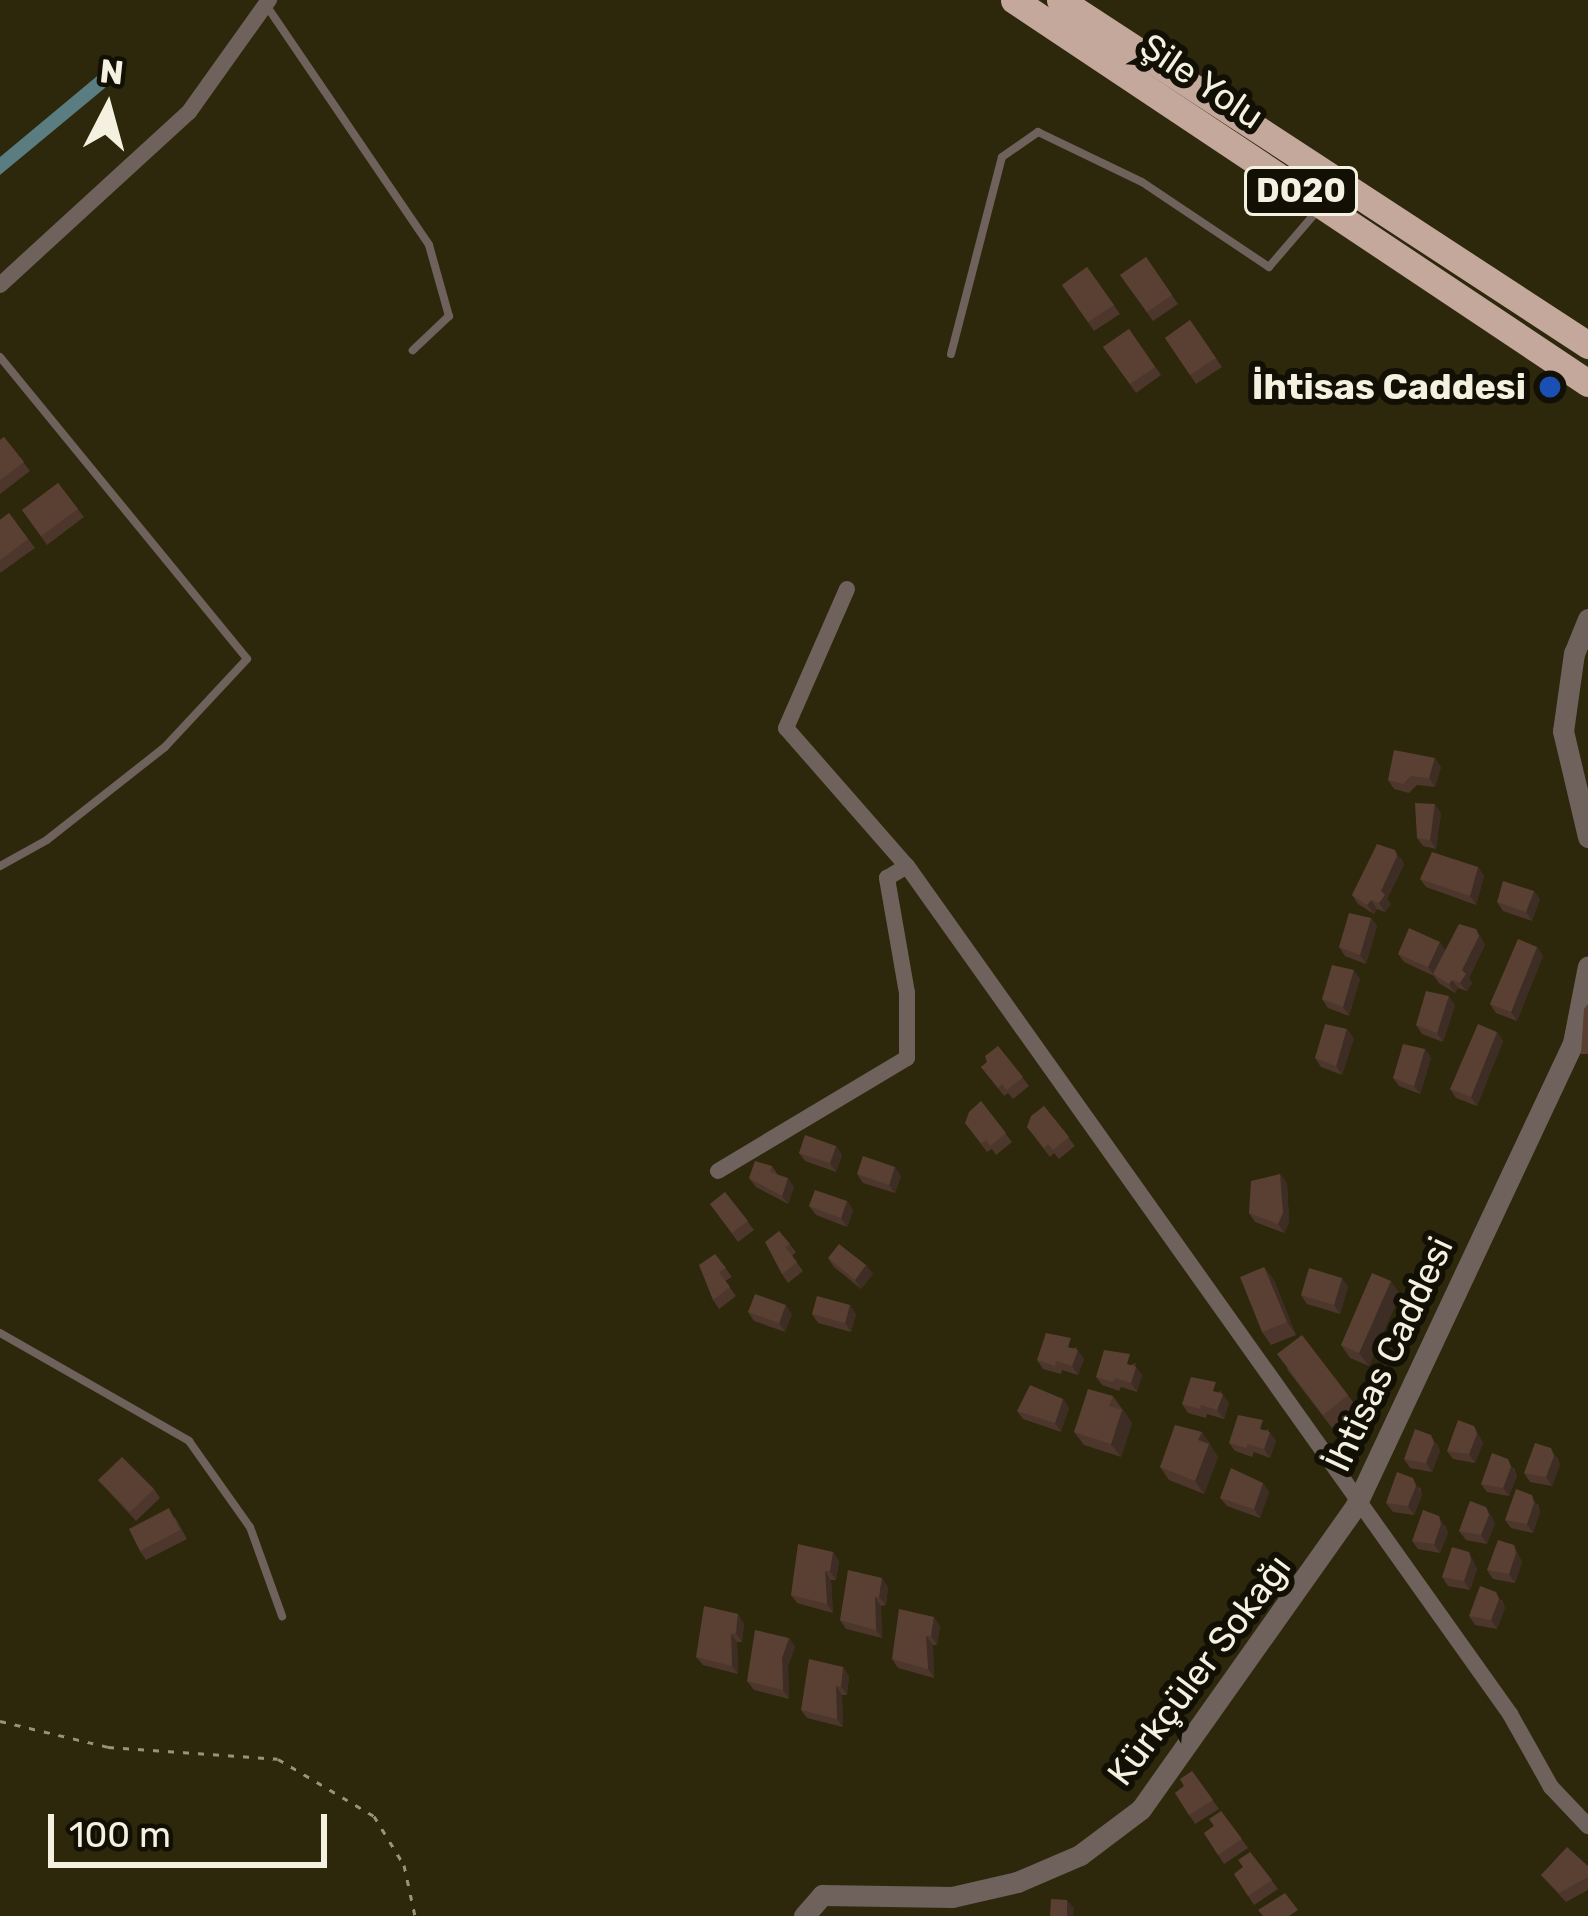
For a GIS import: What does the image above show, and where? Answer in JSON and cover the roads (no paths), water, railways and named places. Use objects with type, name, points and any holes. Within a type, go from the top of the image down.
[{"type":"highway","name":"Şile Yolu","points":[[1014,0],[1588,383]]},
{"type":"highway","name":"Şile Yolu","points":[[1060,0],[1588,345]]},
{"type":"street","points":[[0,285],[189,112],[267,2]]},
{"type":"street","points":[[847,589],[786,728],[907,866],[1200,1274],[1356,1505],[1510,1714],[1551,1786],[1588,1826]]},
{"type":"street","points":[[1588,619],[1569,674],[1563,731],[1588,836]]},
{"type":"street","points":[[718,1171],[907,1058],[907,993],[887,878],[907,866]]},
{"type":"street","name":"İhtisas Caddesi","points":[[1356,1505],[1574,1043],[1588,966]]},
{"type":"street","name":"Kürkçüler Sokağı","points":[[804,1916],[822,1895],[952,1897],[1017,1882],[1080,1855],[1141,1809],[1356,1505]]},
{"type":"lane","points":[[267,2],[429,245],[448,316],[413,350]]},
{"type":"lane","points":[[951,354],[1002,157],[1038,132],[1142,182],[1269,267],[1322,206]]},
{"type":"lane","points":[[0,357],[247,659],[165,747],[46,840],[0,866]]},
{"type":"lane","points":[[0,1334],[189,1441],[250,1527],[282,1616]]},
{"type":"water","points":[[114,62],[123,73],[0,175],[0,157]]},
{"type":"place","name":"İhtisas Caddesi","points":[[1550,387]]}]
